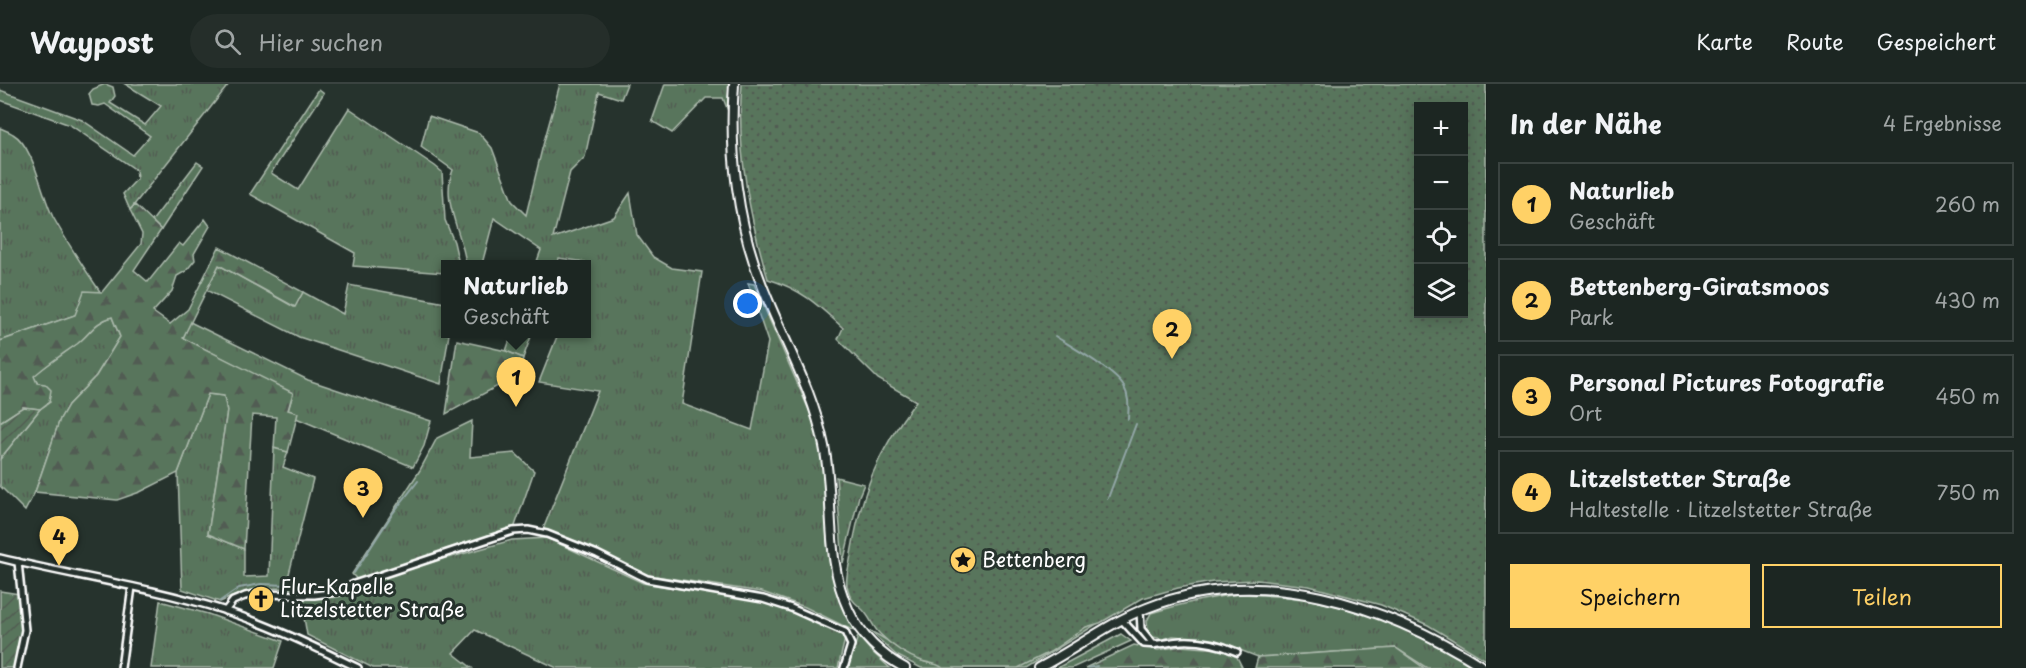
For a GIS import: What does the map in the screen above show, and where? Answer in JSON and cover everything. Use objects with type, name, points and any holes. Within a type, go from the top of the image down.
[{"type":"main road","points":[[734,84],[732,112],[734,161],[744,223],[760,283],[803,382],[824,444],[834,553],[840,589],[849,612],[860,629],[885,656],[901,667]]},
{"type":"main road","points":[[1039,668],[1121,619],[1140,611],[1182,596],[1234,589],[1280,590],[1312,594],[1372,611],[1401,622],[1458,651],[1485,668]]},
{"type":"street","points":[[225,611],[233,601],[255,594],[314,595],[339,592],[354,584],[513,531],[528,530],[547,534],[597,554],[647,579],[763,599],[791,608],[846,632],[851,645],[844,668]]},
{"type":"street","points":[[0,558],[161,592],[225,611],[260,623],[358,668]]},
{"type":"street","points":[[17,668],[21,659],[25,630],[18,562]]},
{"type":"street","points":[[121,668],[132,586]]},
{"type":"street","points":[[1140,611],[1141,629],[1154,645]]},
{"type":"street","points":[[1121,619],[1144,644],[1184,641],[1215,643],[1237,652]]},
{"type":"green space","points":[[105,84],[113,87],[115,96],[110,103],[145,125],[161,106],[125,84],[229,84],[130,210],[123,194],[137,179],[136,170],[70,125],[0,100],[0,90],[82,120],[133,155],[150,136],[105,104],[92,105],[89,94],[93,89]]},
{"type":"green space","points":[[560,84],[627,84],[621,99],[599,92],[585,157],[570,172],[553,238],[614,217],[630,193],[637,235],[653,257],[672,268],[702,272],[682,404],[752,430],[768,342],[748,283],[754,284],[812,417],[820,445],[826,492],[827,542],[835,588],[854,631],[805,607],[762,592],[648,575],[598,552],[542,532],[598,391],[539,382],[556,338],[591,338],[591,260],[559,258],[558,260],[537,260],[541,250],[494,218],[483,260],[465,260],[449,194],[453,170],[421,147],[429,116],[479,133],[492,148],[512,201],[526,215]]},
{"type":"green space","points":[[665,84],[729,84],[728,111],[723,98],[706,98],[672,133],[652,121]]},
{"type":"green space","points":[[742,84],[1486,84],[1486,660],[1428,625],[1381,605],[1309,586],[1257,580],[1213,582],[1178,588],[1143,598],[1100,623],[1086,627],[1050,652],[1018,668],[943,668],[916,659],[894,646],[878,632],[864,611],[853,601],[847,586],[847,579],[855,531],[866,491],[881,455],[916,401],[878,379],[838,339],[843,328],[817,305],[800,293],[768,279],[750,207],[741,133]]},
{"type":"green space","points":[[319,89],[324,93],[271,173],[298,190],[349,108],[442,172],[445,220],[458,260],[441,260],[441,273],[353,266],[355,253],[250,194]]},
{"type":"green space","points":[[0,128],[13,134],[27,149],[53,217],[101,293],[75,315],[0,341]]},
{"type":"green space","points":[[197,162],[203,166],[161,230],[152,221]]},
{"type":"green space","points":[[135,205],[161,230],[134,270],[148,282],[179,243],[183,246],[205,219],[210,226],[194,254],[195,260],[186,271],[177,276],[172,291],[153,312],[170,324],[188,309],[219,247],[303,292],[295,307],[219,265],[183,338],[293,393],[288,410],[298,413],[288,452],[274,448],[276,417],[252,415],[244,549],[208,534],[227,411],[224,396],[208,394],[178,473],[140,492],[117,500],[35,492],[60,419],[68,405],[96,376],[120,337],[112,317],[97,325],[77,344],[34,376],[37,383],[45,384],[51,390],[49,402],[40,409],[23,407],[0,422],[0,341],[75,315],[84,291],[102,292],[141,244],[142,234],[130,210]]},
{"type":"green space","points":[[219,265],[294,307],[303,292],[343,314],[349,285],[441,302],[441,338],[448,338],[441,384],[299,337],[206,290]]},
{"type":"green space","points":[[112,317],[120,337],[96,376],[68,405],[60,419],[35,492],[25,511],[0,486],[0,459],[40,409],[50,402],[33,376],[79,342],[97,324]]},
{"type":"green space","points":[[190,322],[308,380],[431,421],[424,446],[413,467],[296,418],[297,413],[288,411],[293,394],[183,338]]},
{"type":"green space","points":[[511,338],[530,338],[523,358],[506,351]]},
{"type":"green space","points":[[457,340],[506,351],[523,358],[520,374],[446,414]]},
{"type":"green space","points":[[208,394],[224,396],[227,411],[208,534],[244,549],[244,577],[269,576],[274,448],[288,452],[283,467],[313,479],[288,578],[304,585],[303,590],[261,589],[220,602],[182,589],[178,473]]},
{"type":"green space","points":[[23,407],[40,409],[0,459],[0,422]]},
{"type":"green space","points":[[472,421],[470,457],[515,453],[534,471],[514,529],[447,555],[448,558],[512,540],[547,538],[643,583],[763,602],[843,633],[845,639],[838,668],[557,668],[475,630],[453,653],[472,668],[373,668],[307,635],[301,600],[350,593],[361,584],[352,574],[420,470],[437,438]]},
{"type":"green space","points":[[836,477],[864,484],[843,563]]},
{"type":"green space","points":[[0,591],[19,594],[23,614],[23,631],[17,668],[0,668]]},
{"type":"green space","points":[[1241,594],[1310,600],[1352,610],[1418,634],[1439,644],[1475,668],[1427,668],[1396,648],[1258,657],[1214,640],[1173,636],[1163,639],[1153,637],[1148,631],[1147,621],[1151,613],[1196,601]]},
{"type":"green space","points":[[160,601],[208,614],[283,641],[274,668],[151,668]]},
{"type":"green space","points":[[1119,610],[1026,668],[921,668],[896,655],[870,631],[918,659],[945,665]]},
{"type":"green space","points":[[1121,634],[1131,641],[1072,668],[1057,668]]},
{"type":"green space","points":[[858,636],[871,651],[890,668],[848,668]]},
{"type":"green space","points":[[1134,645],[1158,650],[1181,646],[1220,649],[1237,657],[1242,667],[1085,668]]},
{"type":"green space","points":[[1396,648],[1424,668],[1255,668],[1258,657]]},
{"type":"waterway","points":[[1055,336],[1119,381],[1127,394],[1128,419]]},
{"type":"waterway","points":[[1108,498],[1136,424]]},
{"type":"waterway","points":[[354,573],[393,513],[418,481]]},
{"type":"waterway","points":[[220,601],[239,588],[261,584],[314,586],[340,584]]},
{"type":"waterway","points":[[1088,668],[1097,666]]},
{"type":"place","name":"Bettenberg-Giratsmoos","points":[[1172,359]]},
{"type":"place","name":"Naturlieb","points":[[516,407]]},
{"type":"place","name":"Personal Pictures Fotografie","points":[[363,518]]},
{"type":"place","name":"Bettenberg","points":[[963,560]]},
{"type":"place","name":"Litzelstetter Straße","points":[[59,566]]},
{"type":"place","name":"Flur-Kapelle Litzelstetter Straße","points":[[261,599]]}]
